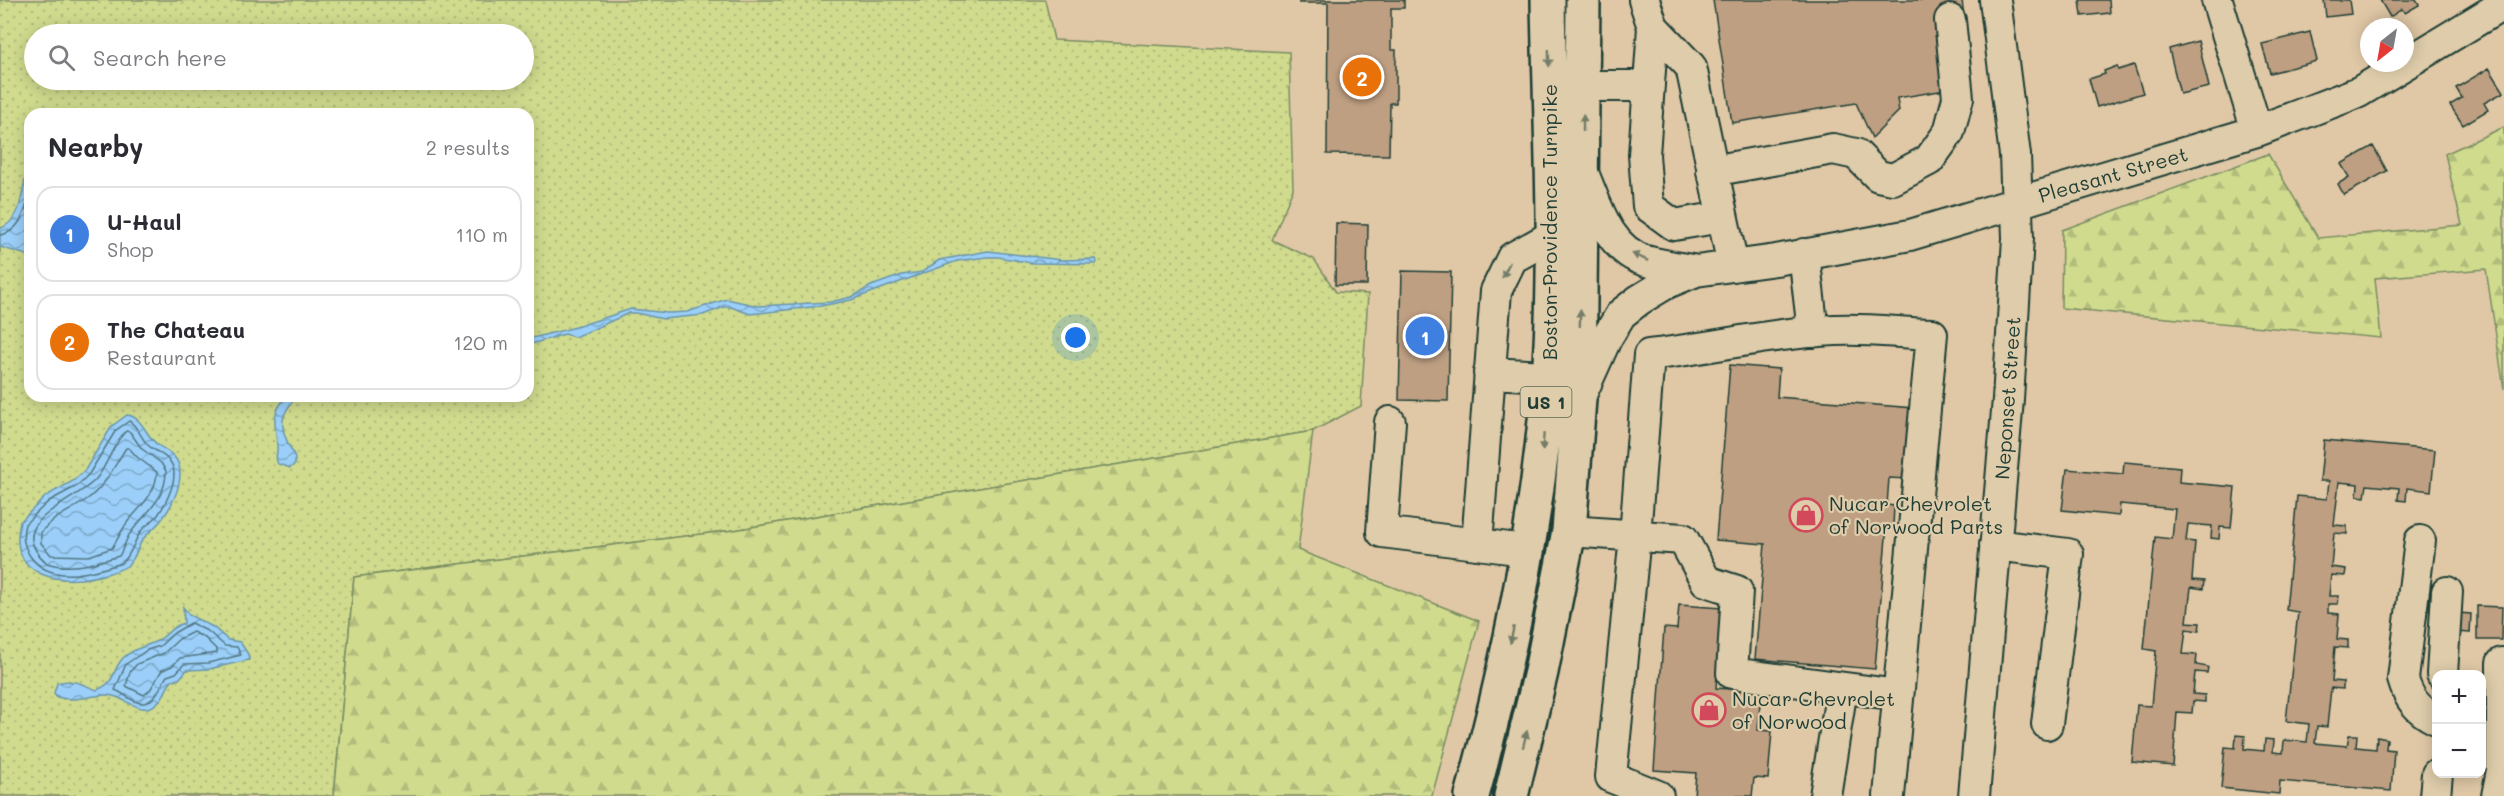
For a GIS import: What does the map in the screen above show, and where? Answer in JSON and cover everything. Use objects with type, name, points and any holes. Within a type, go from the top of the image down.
[{"type":"main road","name":"Boston-Providence Turnpike","points":[[1472,796],[1515,620],[1540,468],[1549,376],[1552,236],[1548,0]]},
{"type":"main road","name":"Boston-Providence Turnpike","points":[[1511,796],[1541,672],[1569,531],[1579,399],[1583,0]]},
{"type":"street","name":"Neponset Street","points":[[1974,796],[2008,399],[2018,238],[2015,155],[1995,0]]},
{"type":"street","points":[[2217,0],[2257,131]]},
{"type":"street","name":"Pleasant Street","points":[[1579,399],[1606,339],[1621,314],[1667,283],[1696,271],[1910,235],[2257,131],[2359,92],[2504,4]]},
{"type":"street","points":[[1648,14],[1649,86],[1644,155],[1648,206],[1674,225],[1722,217]]},
{"type":"street","points":[[1648,14],[1691,66],[1732,266]]},
{"type":"street","points":[[1712,171],[1833,149],[1856,154],[1878,176],[1893,179],[1929,160],[1949,132],[1959,98],[1950,20]]},
{"type":"street","points":[[1583,86],[1649,86]]},
{"type":"street","name":"Pleasant Street","points":[[1583,173],[1611,236],[1625,249],[1643,260],[1696,271]]},
{"type":"street","points":[[1477,544],[1496,291],[1512,258],[1552,236]]},
{"type":"street","points":[[1804,254],[1813,332]]},
{"type":"street","points":[[1658,796],[1611,777],[1635,536],[1649,355],[1838,330],[1932,334],[1889,796]]},
{"type":"street","points":[[1490,374],[1549,376]]},
{"type":"street","points":[[1390,422],[1383,532],[1526,550]]},
{"type":"street","points":[[1569,531],[1683,539],[1706,581],[1737,591],[1732,673],[1898,695]]},
{"type":"street","points":[[2420,541],[2403,679],[2412,701],[2432,717]]},
{"type":"street","points":[[1995,544],[2068,554],[2047,724]]},
{"type":"street","points":[[2442,670],[2447,592]]},
{"type":"street","points":[[2497,796],[2502,770],[2502,663]]},
{"type":"street","points":[[1825,796],[1842,688]]},
{"type":"street","points":[[2435,796],[2437,778]]},
{"type":"green space","points":[[0,0],[1045,0],[1054,40],[1289,52],[1293,189],[1272,240],[1314,259],[1336,292],[1368,294],[1361,406],[1313,431],[734,530],[354,577],[334,796],[0,796]]},
{"type":"green space","points":[[2504,127],[2504,389],[2486,269],[2375,278],[2381,338],[2061,308],[2062,230],[2268,154],[2318,238],[2462,225],[2445,154]]},
{"type":"green space","points":[[1313,431],[1298,550],[1479,621],[1432,796],[334,796],[354,577],[734,530]]},
{"type":"water","points":[[24,185],[24,254],[0,247],[0,229],[13,219]]},
{"type":"water","points":[[988,251],[1062,260],[1096,259],[1097,262],[1096,264],[1032,263],[998,257],[957,261],[851,300],[821,306],[750,314],[731,307],[724,307],[703,315],[663,319],[629,313],[574,337],[565,334],[534,343],[534,338],[631,309],[668,313],[687,312],[727,299],[758,306],[830,302],[852,297],[871,286],[902,275],[922,272],[939,260]]},
{"type":"water","points":[[293,402],[283,422],[284,434],[295,457],[295,464],[290,468],[278,464],[276,457],[275,419],[281,403]]},
{"type":"water","points":[[127,415],[136,419],[158,445],[176,459],[179,466],[177,490],[160,522],[143,539],[130,564],[111,572],[90,578],[73,579],[42,574],[30,567],[22,556],[18,541],[20,522],[46,496],[73,481],[85,470],[112,426]]},
{"type":"water","points":[[183,607],[189,615],[213,627],[228,640],[240,642],[249,660],[209,669],[187,670],[179,679],[172,680],[160,700],[146,708],[139,708],[112,696],[69,699],[57,697],[54,693],[57,683],[68,681],[97,690],[103,687],[111,680],[123,658],[157,641],[176,626],[184,623]]},
{"type":"building","points":[[1299,0],[1404,0],[1404,8],[1391,8],[1391,50],[1396,50],[1396,103],[1390,103],[1389,155],[1327,154],[1328,3],[1299,3]]},
{"type":"building","points":[[1713,0],[1962,0],[1964,17],[1951,89],[1897,98],[1899,111],[1872,138],[1856,103],[1732,123]]},
{"type":"building","points":[[2080,0],[2109,0],[2110,13],[2082,16]]},
{"type":"building","points":[[2324,0],[2349,0],[2351,14],[2326,17]]},
{"type":"building","points":[[2380,0],[2416,0],[2419,5],[2405,13],[2402,9],[2390,17]]},
{"type":"building","points":[[2310,32],[2317,61],[2270,73],[2262,44]]},
{"type":"building","points":[[2198,41],[2209,87],[2180,94],[2169,49]]},
{"type":"building","points":[[2134,65],[2143,93],[2097,107],[2089,79],[2105,74],[2104,71],[2117,66],[2118,70]]},
{"type":"building","points":[[2489,68],[2504,92],[2484,103],[2488,110],[2463,125],[2450,105],[2462,98],[2456,88]]},
{"type":"building","points":[[2373,146],[2387,171],[2344,195],[2338,184],[2349,177],[2341,164]]},
{"type":"building","points":[[1336,223],[1368,224],[1367,285],[1335,285]]},
{"type":"building","points":[[1402,271],[1451,272],[1448,401],[1399,400]]},
{"type":"building","name":"Nucar Chevrolet of Norwood Parts","points":[[1730,365],[1779,369],[1777,397],[1914,408],[1908,479],[1889,478],[1887,505],[1894,506],[1893,526],[1887,525],[1875,669],[1755,659],[1765,544],[1716,540]]},
{"type":"building","points":[[2324,440],[2435,450],[2431,491],[2407,488],[2406,501],[2398,500],[2399,488],[2367,485],[2365,497],[2357,496],[2358,484],[2339,482],[2334,525],[2347,526],[2347,534],[2334,533],[2331,567],[2346,569],[2345,576],[2331,575],[2329,596],[2339,596],[2338,604],[2328,604],[2328,613],[2339,614],[2337,639],[2348,640],[2348,648],[2335,647],[2332,681],[2343,682],[2343,689],[2331,688],[2327,727],[2317,726],[2315,743],[2347,746],[2349,735],[2357,735],[2356,747],[2376,749],[2377,737],[2387,739],[2386,749],[2394,750],[2391,791],[2280,781],[2279,794],[2221,788],[2225,747],[2235,748],[2236,735],[2245,736],[2244,749],[2264,751],[2265,739],[2274,740],[2273,752],[2283,753],[2284,740],[2307,742],[2309,724],[2286,721],[2298,612],[2286,610],[2297,496],[2327,499],[2329,481],[2320,481]]},
{"type":"building","points":[[2124,462],[2180,467],[2179,482],[2235,487],[2231,528],[2220,527],[2219,539],[2211,538],[2212,526],[2188,524],[2186,541],[2195,542],[2192,580],[2204,581],[2203,589],[2191,587],[2187,622],[2200,623],[2199,631],[2186,629],[2183,654],[2197,655],[2196,665],[2208,667],[2207,673],[2195,672],[2193,694],[2205,695],[2205,702],[2193,701],[2192,713],[2177,712],[2173,766],[2132,762],[2137,705],[2151,706],[2156,651],[2144,649],[2155,537],[2172,539],[2175,509],[2120,504],[2119,516],[2062,510],[2067,469],[2123,474]]},
{"type":"building","name":"Nucar Chevrolet of Norwood","points":[[1679,605],[1722,608],[1716,688],[1761,691],[1758,730],[1772,731],[1768,779],[1754,778],[1752,796],[1694,796],[1696,773],[1654,770],[1664,628],[1677,629]]},
{"type":"building","points":[[2477,606],[2502,607],[2501,640],[2477,640]]},
{"type":"building","points":[[2458,613],[2471,614],[2470,633],[2457,632]]},
{"type":"place","name":"The Chateau","points":[[1362,77]]},
{"type":"place","name":"U-Haul","points":[[1425,336]]},
{"type":"place","name":"Nucar Chevrolet of Norwood Parts","points":[[1806,515]]},
{"type":"place","name":"Nucar Chevrolet of Norwood","points":[[1709,710]]}]
